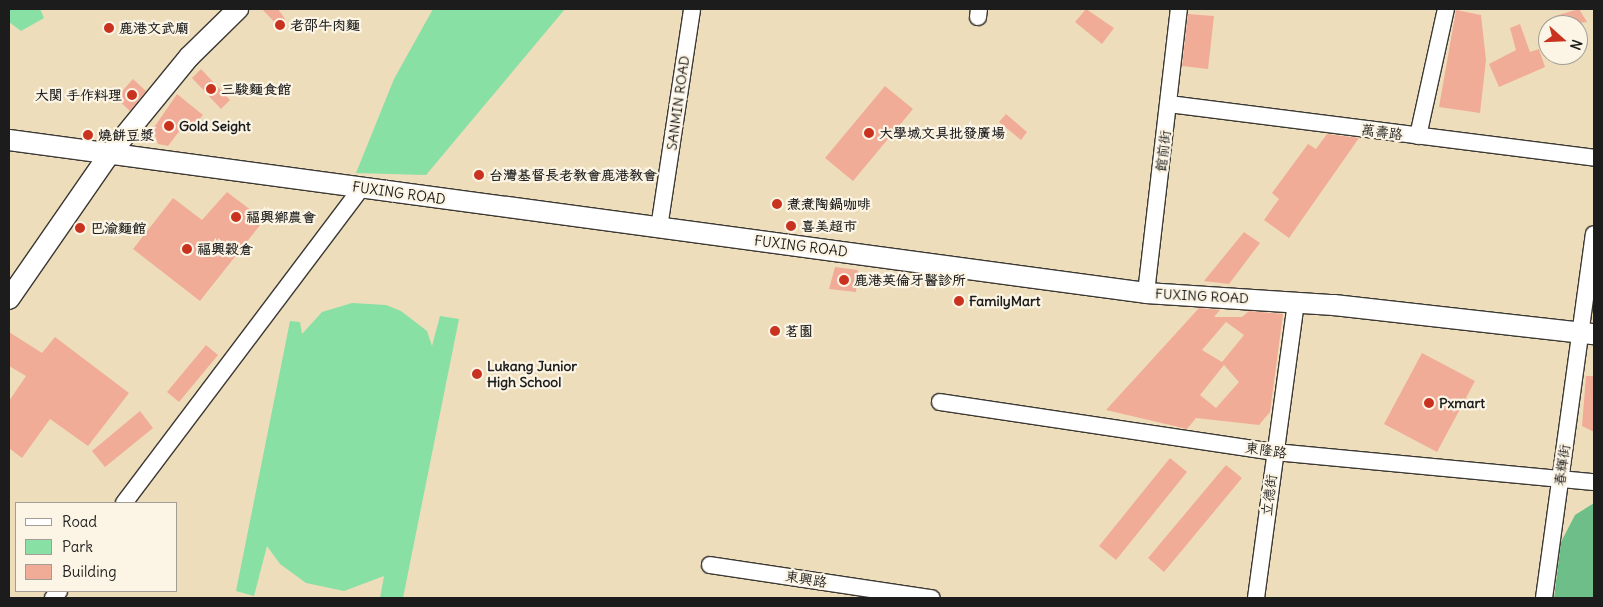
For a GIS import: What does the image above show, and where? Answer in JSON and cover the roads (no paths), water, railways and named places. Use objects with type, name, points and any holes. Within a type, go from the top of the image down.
[{"type":"street","points":[[9,299],[108,156],[189,57],[238,9]]},
{"type":"street","name":"SANMIN ROAD","points":[[660,228],[692,9]]},
{"type":"street","name":"館前街","points":[[1146,293],[1180,9]]},
{"type":"street","points":[[1418,136],[1446,9]]},
{"type":"street","name":"萬壽路","points":[[1169,104],[1594,158]]},
{"type":"street","name":"FUXING ROAD","points":[[9,140],[108,156],[1146,293],[1296,302],[1588,334]]},
{"type":"street","points":[[125,502],[361,188]]},
{"type":"street","name":"春輝街","points":[[1544,598],[1560,478],[1588,334],[1594,234]]},
{"type":"street","name":"立德街","points":[[1256,598],[1296,302]]},
{"type":"street","name":"東隆路","points":[[940,402],[1275,452],[1594,482]]},
{"type":"street","name":"東興路","points":[[710,565],[926,598]]},
{"type":"place","name":"老邵牛肉麵","points":[[280,25]]},
{"type":"place","name":"鹿港文武廟","points":[[109,28]]},
{"type":"place","name":"三駿麵食館","points":[[211,89]]},
{"type":"place","name":"大関 手作料理","points":[[132,95]]},
{"type":"place","name":"Gold Seight","points":[[169,126]]},
{"type":"place","name":"大學城文具批發廣場","points":[[869,133]]},
{"type":"place","name":"燒餅豆漿","points":[[88,135]]},
{"type":"place","name":"台灣基督長老教會鹿港教會","points":[[479,175]]},
{"type":"place","name":"煮煮陶鍋咖啡","points":[[777,204]]},
{"type":"place","name":"福興鄉農會","points":[[236,217]]},
{"type":"place","name":"喜美超市","points":[[791,226]]},
{"type":"place","name":"巴渝麵館","points":[[80,228]]},
{"type":"place","name":"福興穀倉","points":[[187,249]]},
{"type":"place","name":"鹿港英倫牙醫診所","points":[[844,280]]},
{"type":"place","name":"FamilyMart","points":[[959,301]]},
{"type":"place","name":"茗園","points":[[775,331]]},
{"type":"place","name":"Lukang Junior High School","points":[[477,374]]},
{"type":"place","name":"Pxmart","points":[[1429,403]]}]
